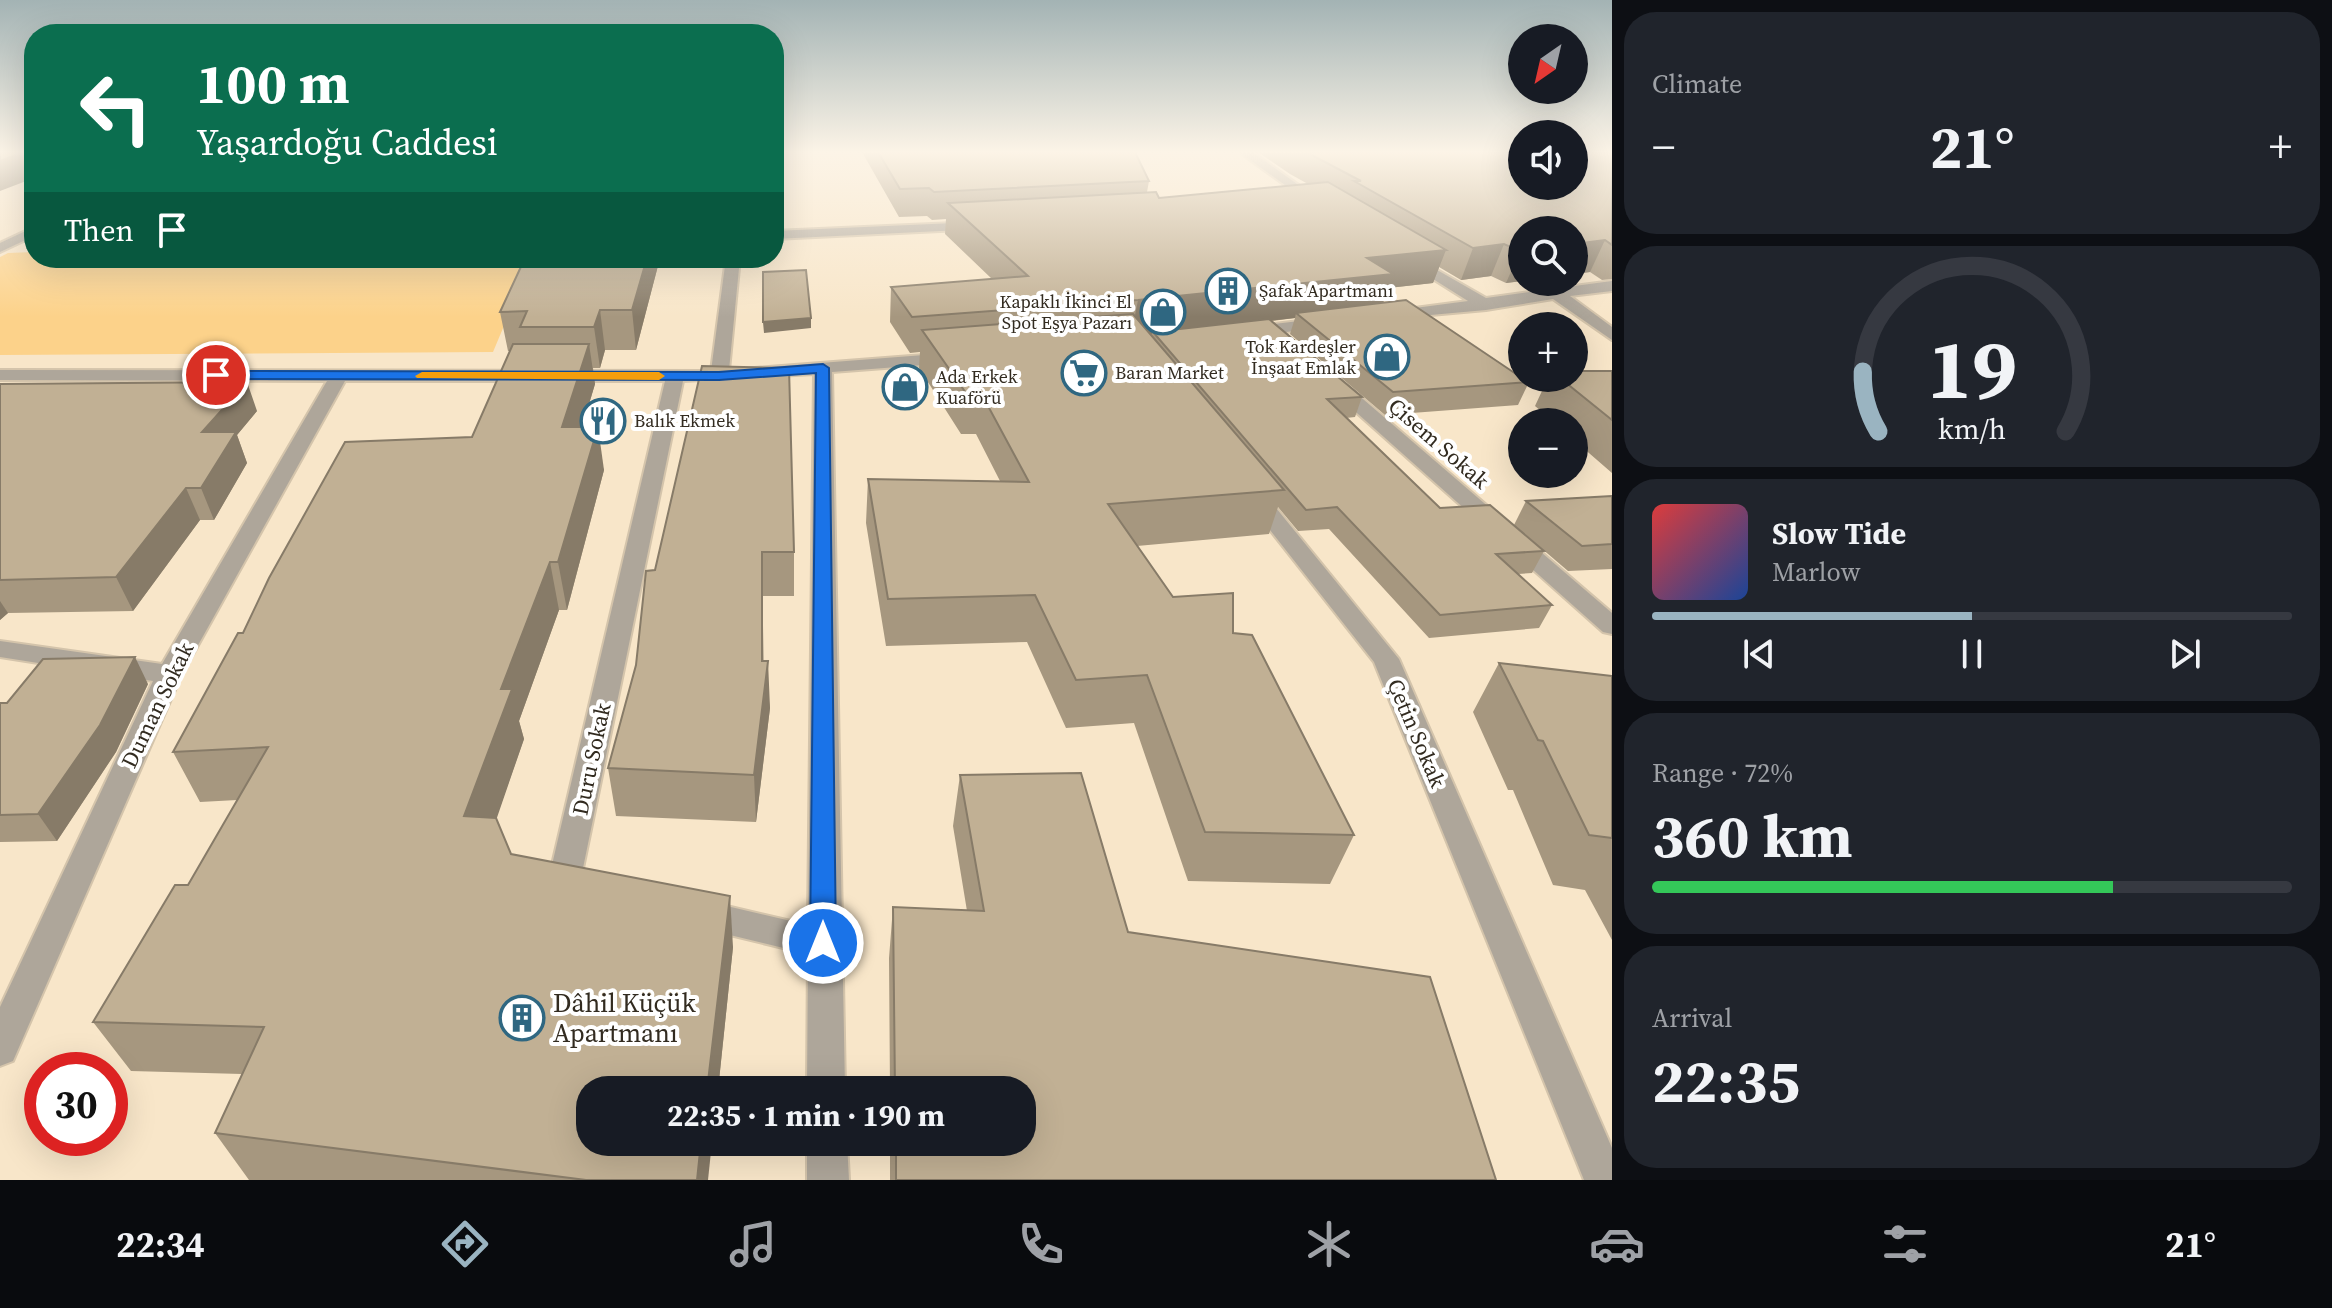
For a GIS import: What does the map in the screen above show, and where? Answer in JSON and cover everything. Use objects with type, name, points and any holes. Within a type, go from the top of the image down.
[{"type":"street","points":[[784,235],[992,225]]},
{"type":"street","points":[[0,248],[24,236]]},
{"type":"street","points":[[0,248],[24,247]]},
{"type":"street","points":[[1404,255],[1486,305]]},
{"type":"street","points":[[719,376],[732,268]]},
{"type":"street","points":[[1588,289],[1612,286]]},
{"type":"street","points":[[1378,317],[1544,296]]},
{"type":"street","points":[[1560,296],[1612,335]]},
{"type":"street","points":[[1224,334],[1347,321]]},
{"type":"street","points":[[1270,330],[1294,348]]},
{"type":"street","points":[[0,375],[719,376],[961,357]]},
{"type":"street","points":[[823,368],[826,1076]]},
{"type":"street","name":"Çisem Sokak","points":[[1318,369],[1612,626]]},
{"type":"street","name":"Duman Sokak","points":[[0,1048],[169,674],[339,375]]},
{"type":"street","name":"Duru Sokak","points":[[610,893],[564,882],[675,376]]},
{"type":"street","name":"Çetin Sokak","points":[[1237,476],[1386,659],[1605,1180]]},
{"type":"street","points":[[0,649],[169,674]]},
{"type":"street","points":[[671,907],[823,943]]},
{"type":"street","points":[[827,1156],[828,1180]]},
{"type":"shaded area","points":[[24,252],[24,268],[580,268],[514,302],[493,352],[0,355],[0,257],[8,253]]},
{"type":"building","points":[[952,207],[1371,207],[1446,250],[1367,258],[1393,274],[1138,300],[912,317],[891,287],[1028,276]]},
{"type":"building","points":[[1400,207],[1612,207],[1612,245],[1605,240],[1588,242],[1588,216],[1508,216],[1508,246],[1473,248]]},
{"type":"building","points":[[520,268],[644,268],[632,310],[600,310],[594,327],[520,327],[527,311],[500,312]]},
{"type":"building","points":[[806,270],[811,318],[763,322],[763,272]]},
{"type":"building","points":[[1406,300],[1508,368],[1508,384],[1393,392],[1296,313]]},
{"type":"building","points":[[1133,314],[1284,490],[1108,504],[1173,597],[1233,593],[1233,633],[1252,635],[1354,835],[1205,832],[1147,675],[1076,680],[1035,595],[888,599],[868,479],[1029,482],[981,393],[966,393],[922,330]]},
{"type":"building","points":[[1269,319],[1362,397],[1327,399],[1440,508],[1490,505],[1544,551],[1496,554],[1552,605],[1440,615],[1337,507],[1306,510],[1153,332]]},
{"type":"building","points":[[513,344],[589,344],[562,427],[598,427],[558,562],[550,562],[501,689],[512,689],[464,816],[496,818],[511,854],[730,896],[709,1076],[576,1076],[576,1156],[700,1156],[697,1180],[586,1180],[215,1133],[264,1027],[93,1022],[175,885],[188,885],[268,747],[173,752],[238,633],[243,633],[269,578],[345,442],[472,437]]},
{"type":"building","points":[[702,366],[789,368],[794,552],[762,552],[762,661],[768,661],[754,775],[608,768],[636,665],[646,571],[655,570]]},
{"type":"building","points":[[1588,371],[1612,371],[1612,420],[1577,392],[1588,392]]},
{"type":"building","points":[[247,382],[202,432],[236,432],[201,488],[186,488],[116,577],[0,580],[0,384]]},
{"type":"building","points":[[1612,496],[1612,544],[1582,546],[1526,501]]},
{"type":"building","points":[[135,657],[100,725],[38,814],[0,815],[0,703],[7,703],[43,659]]},
{"type":"building","points":[[1499,663],[1612,676],[1612,838],[1589,835],[1543,741],[1538,740]]},
{"type":"building","points":[[1081,773],[1128,932],[1430,977],[1496,1180],[896,1180],[896,1156],[1036,1156],[1036,1076],[895,1076],[893,907],[984,911],[960,775]]},
{"type":"slow traffic","points":[[422,376],[659,376]]},
{"type":"place","name":"Şafak Apartmanı","points":[[1228,291]]},
{"type":"place","name":"Kapaklı İkinci El Spot Eşya Pazarı","points":[[1163,312]]},
{"type":"place","name":"Tok Kardeşler İnşaat Emlak","points":[[1387,357]]},
{"type":"place","name":"Baran Market","points":[[1084,373]]},
{"type":"place","name":"Ada Erkek Kuaförü","points":[[905,387]]},
{"type":"place","name":"Balık Ekmek","points":[[603,421]]},
{"type":"place","name":"Dâhil Küçük Apartmanı","points":[[522,1018]]},
{"type":"route","points":[[216,375],[719,376],[823,368],[823,943]]}]
